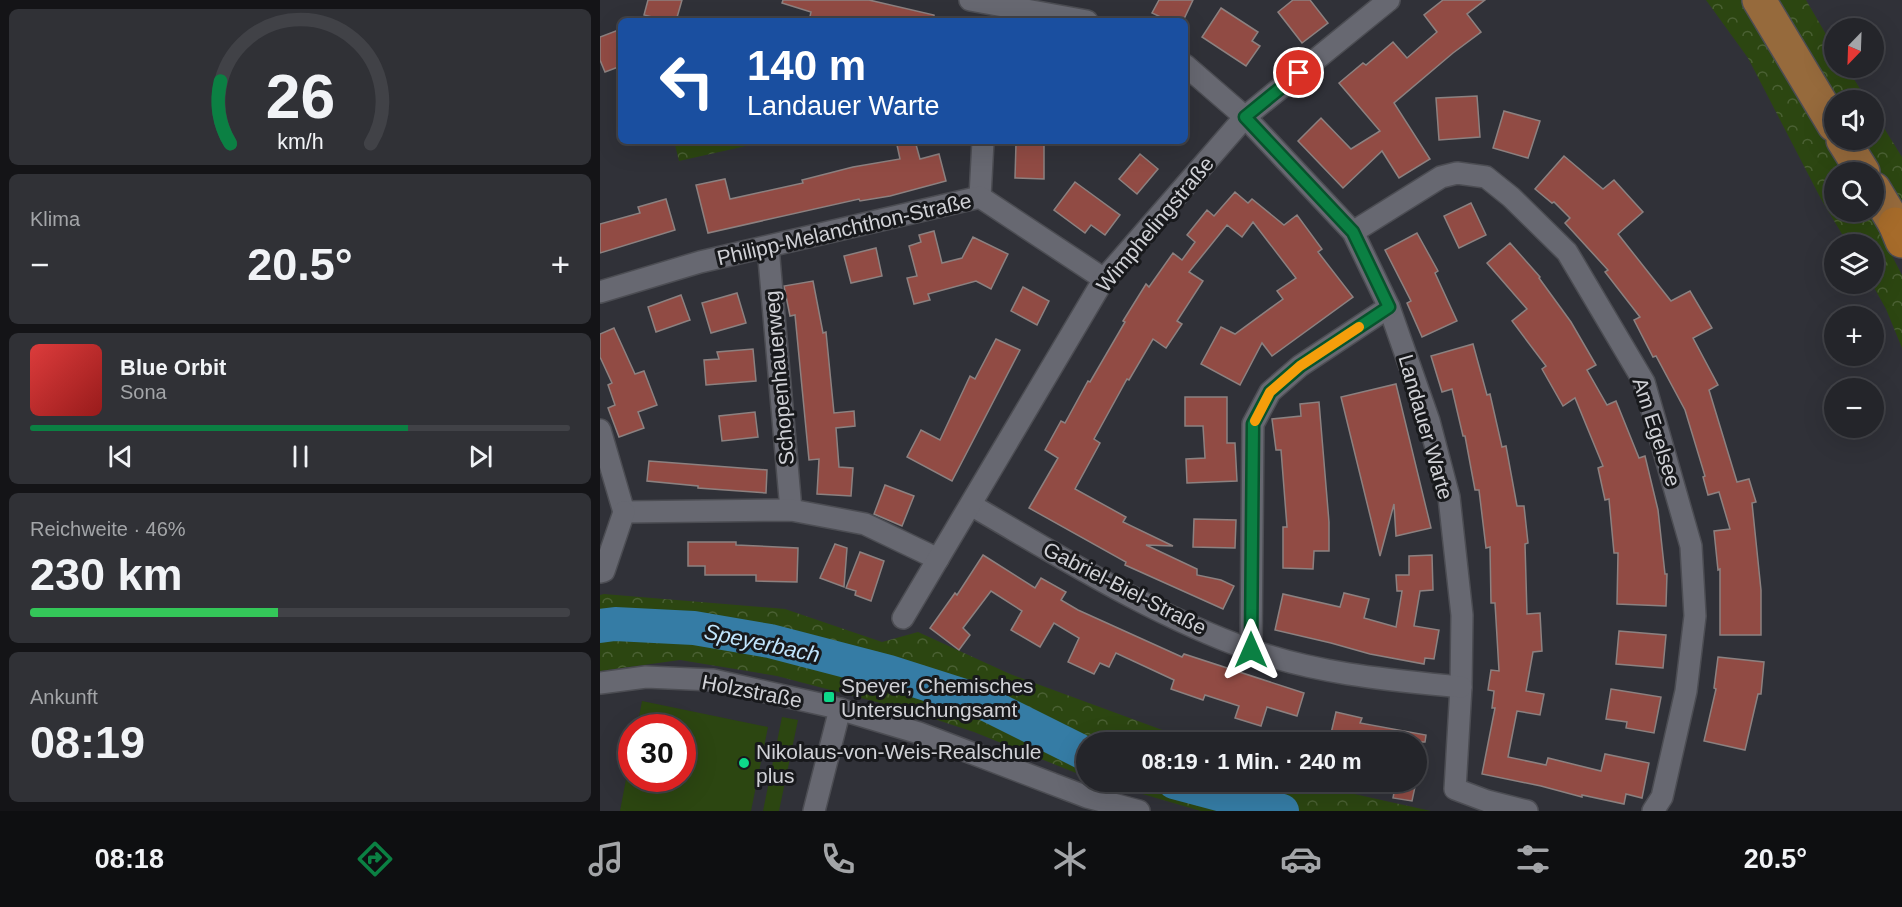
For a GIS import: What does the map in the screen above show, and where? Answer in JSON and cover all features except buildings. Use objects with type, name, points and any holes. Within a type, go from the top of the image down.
[{"type":"main road","points":[[1759,0],[1824,108]]},
{"type":"main road","points":[[1884,206],[1900,233]]},
{"type":"street","name":"Wimphelingstraße","points":[[903,618],[1104,279],[1245,117],[1389,0]]},
{"type":"street","points":[[985,6],[1067,18]]},
{"type":"street","name":"Landauer Warte","points":[[1188,67],[1245,117],[1353,232],[1389,307],[1429,422],[1449,497],[1462,615],[1461,687],[1455,789],[1487,801],[1527,811]]},
{"type":"street","points":[[980,197],[983,144]]},
{"type":"street","name":"Am Egelsee","points":[[1353,232],[1441,177],[1457,173],[1486,177],[1511,197],[1567,252],[1644,382],[1691,546],[1695,616],[1686,691],[1662,797],[1653,811]]},
{"type":"street","name":"Philipp-Melanchthon-Straße","points":[[600,292],[700,262],[980,197],[1104,279]]},
{"type":"street","name":"Schopenhauerweg","points":[[768,247],[791,510]]},
{"type":"street","points":[[1251,650],[1253,424],[1270,392],[1300,366],[1389,307]]},
{"type":"street","points":[[600,430],[624,512],[604,571],[600,572]]},
{"type":"street","name":"Gabriel-Biel-Straße","points":[[971,505],[1176,618],[1251,650],[1318,669],[1387,680],[1461,687]]},
{"type":"street","points":[[624,512],[791,510],[865,524],[938,559]]},
{"type":"street","name":"Holzstraße","points":[[600,682],[646,677],[713,680],[840,709],[919,733],[1087,797],[1139,811]]},
{"type":"street","points":[[814,811],[840,709]]},
{"type":"green space","points":[[1706,0],[1742,0],[1809,104],[1824,131],[1824,150],[1835,150],[1841,162],[1824,162],[1824,204],[1821,199],[1748,58]]},
{"type":"green space","points":[[1772,0],[1806,0],[1824,31],[1824,78],[1853,78],[1861,90],[1828,90]]},
{"type":"green space","points":[[1884,128],[1902,157],[1902,215],[1884,186],[1884,162],[1869,162],[1862,150],[1884,150]]},
{"type":"green space","points":[[675,144],[755,144],[679,161]]},
{"type":"green space","points":[[1835,222],[1874,222],[1881,234],[1842,234]]},
{"type":"green space","points":[[1884,241],[1902,275],[1902,348],[1878,294],[1884,294]]},
{"type":"green space","points":[[600,595],[785,609],[882,642],[918,632],[1010,674],[1168,732],[1076,732],[1076,773],[974,732],[907,710],[777,676],[680,660],[600,671]]},
{"type":"green space","points":[[642,701],[768,727],[751,811],[620,811],[624,792],[696,792],[696,714],[640,714]]},
{"type":"green space","points":[[782,717],[798,720],[779,811],[763,811]]},
{"type":"green space","points":[[1135,792],[1345,792],[1431,811],[1201,811]]},
{"type":"waterway","name":"Speyerbach","points":[[600,626],[615,624],[694,628],[770,641],[889,672],[980,701],[1076,749]]},
{"type":"waterway","name":"Speyerbach","points":[[1211,792],[1282,811]]},
{"type":"slow traffic","points":[[1255,421],[1270,392],[1300,366],[1359,327]]},
{"type":"place","name":"Speyer, Chemisches Untersuchungsamt","points":[[829,697]]},
{"type":"place","name":"Nikolaus-von-Weis-Realschule plus","points":[[744,763]]},
{"type":"route","points":[[1251,650],[1253,424],[1270,392],[1300,366],[1389,307],[1353,232],[1245,117],[1299,73]]}]
